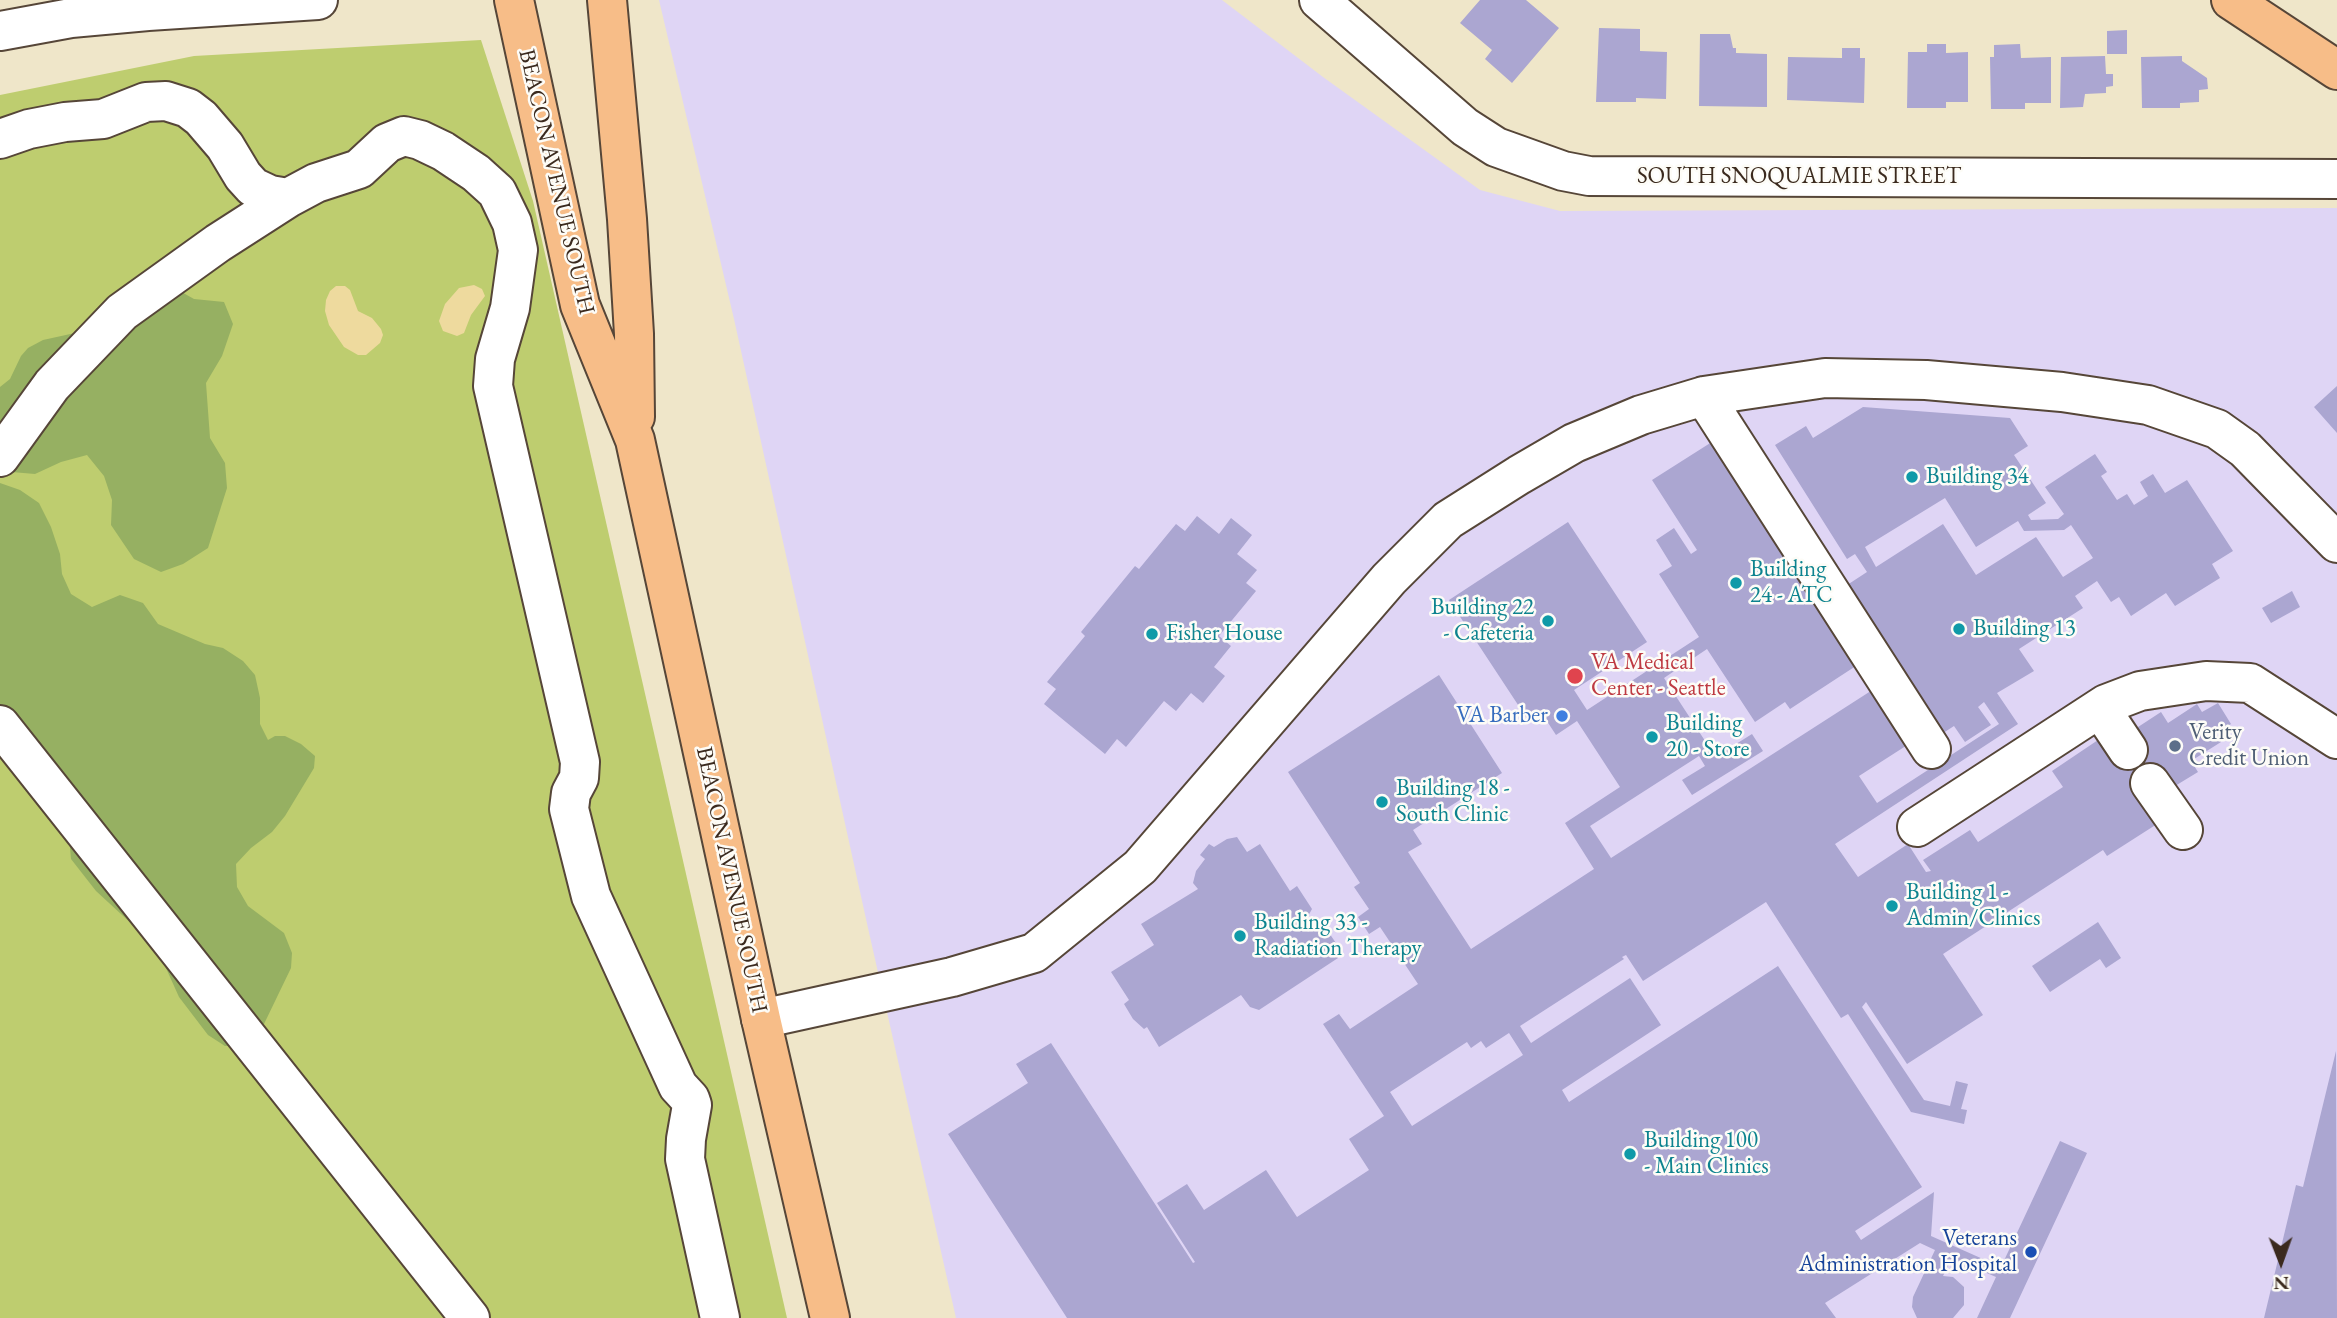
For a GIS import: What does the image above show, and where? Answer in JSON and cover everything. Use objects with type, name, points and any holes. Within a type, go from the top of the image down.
[{"type":"main road","name":"BEACON AVENUE SOUTH","points":[[514,0],[580,305],[635,440],[761,1019],[830,1318]]},
{"type":"main road","name":"BEACON AVENUE SOUTH","points":[[607,0],[627,219],[634,334],[635,440]]},
{"type":"main road","points":[[2231,0],[2337,70]]},
{"type":"street","points":[[0,31],[71,18],[318,0]]},
{"type":"street","name":"SOUTH SNOQUALMIE STREET","points":[[1319,0],[1465,128],[1496,148],[1563,172],[1589,176],[2337,179]]},
{"type":"street","points":[[0,139],[65,122],[103,119],[146,102],[166,101],[188,108],[201,118],[225,146],[253,187],[270,195],[288,198]]},
{"type":"street","points":[[0,457],[52,385],[122,312],[218,243],[288,198],[316,183],[359,169],[387,143],[404,136],[420,140],[443,151],[476,173],[497,192],[512,223],[518,250],[510,308],[495,359],[493,386],[580,762],[579,778],[571,793],[569,809],[591,896],[678,1086],[692,1105],[685,1159],[720,1318]]},
{"type":"street","points":[[761,1019],[952,977],[1034,953],[1140,867],[1389,579],[1448,520],[1574,443],[1641,415],[1704,396],[1825,378],[1913,380],[2062,392],[2148,405],[2217,429],[2245,449],[2337,542]]},
{"type":"street","points":[[1704,396],[1931,748]]},
{"type":"street","points":[[1917,827],[2100,708],[2140,691],[2206,681],[2250,683],[2337,739]]},
{"type":"street","points":[[2100,708],[2128,750]]},
{"type":"street","points":[[0,725],[470,1318]]},
{"type":"street","points":[[2150,783],[2183,830]]},
{"type":"shaded area","name":"VA Medical Center - Seattle","points":[[659,0],[1222,0],[1323,77],[1480,190],[1560,211],[2337,208],[2337,1318],[956,1318],[734,319]]},
{"type":"green space","points":[[481,40],[533,201],[787,1318],[0,1318],[0,95],[194,56]]},
{"type":"green space","points":[[178,290],[194,299],[224,302],[233,324],[222,356],[206,383],[210,438],[225,463],[227,488],[208,548],[183,564],[161,572],[134,559],[111,525],[112,500],[104,476],[87,455],[61,462],[35,474],[0,471],[0,387],[10,379],[28,348],[43,340],[84,331]]},
{"type":"green space","points":[[0,483],[20,490],[39,503],[51,527],[60,554],[62,574],[71,594],[92,607],[120,595],[143,603],[158,624],[205,644],[223,648],[243,661],[255,675],[260,698],[260,724],[268,740],[275,736],[285,736],[301,744],[315,756],[314,768],[285,816],[272,832],[236,864],[237,887],[248,906],[284,933],[292,953],[291,968],[264,1024],[240,1046],[225,1046],[208,1035],[179,997],[161,957],[147,938],[96,891],[71,859],[69,837],[0,758]]},
{"type":"sand","points":[[474,285],[482,289],[485,296],[471,315],[464,333],[457,336],[443,331],[439,321],[445,304],[459,288]]},
{"type":"sand","points":[[336,286],[345,286],[350,290],[358,311],[372,318],[381,329],[383,335],[380,343],[366,355],[358,355],[344,347],[329,325],[325,311],[326,300]]},
{"type":"building","points":[[1480,0],[1526,0],[1559,28],[1512,83],[1485,59],[1492,50],[1460,23]]},
{"type":"building","points":[[1599,28],[1640,29],[1640,51],[1667,52],[1666,99],[1636,98],[1636,102],[1596,102]]},
{"type":"building","points":[[2127,30],[2127,54],[2107,54],[2107,31]]},
{"type":"building","points":[[1700,34],[1730,34],[1736,53],[1767,54],[1767,107],[1699,106]]},
{"type":"building","points":[[1927,44],[1946,44],[1946,53],[1968,52],[1968,102],[1946,102],[1946,108],[1907,108],[1908,52],[1927,52]]},
{"type":"building","points":[[2020,44],[2021,58],[2051,57],[2051,103],[2025,103],[2025,109],[1991,109],[1990,57],[1994,57],[1994,45]]},
{"type":"building","points":[[1842,48],[1860,48],[1860,58],[1865,58],[1864,103],[1787,100],[1788,57],[1842,58]]},
{"type":"building","points":[[2105,56],[2106,74],[2113,74],[2113,86],[2106,87],[2106,93],[2085,94],[2083,107],[2060,108],[2061,57]]},
{"type":"building","points":[[2182,56],[2182,61],[2207,78],[2208,89],[2199,90],[2199,102],[2180,103],[2180,108],[2142,108],[2141,57]]},
{"type":"building","points":[[2337,386],[2337,433],[2314,407]]},
{"type":"building","points":[[1863,407],[2010,418],[2028,446],[2014,455],[2046,503],[2028,515],[2031,520],[2058,519],[2064,514],[2045,487],[2095,454],[2107,472],[2101,476],[2117,500],[2127,494],[2134,505],[2148,496],[2140,482],[2153,474],[2165,493],[2187,480],[2233,551],[2212,564],[2220,578],[2175,606],[2166,593],[2131,616],[2119,597],[2111,602],[2097,581],[2075,596],[2083,608],[2019,649],[2034,671],[1997,693],[2018,724],[1835,844],[1858,877],[1908,844],[1926,872],[1931,871],[1923,860],[1970,830],[1978,842],[2063,787],[2052,771],[2101,738],[2135,729],[2161,712],[2168,723],[2197,704],[2202,712],[2218,703],[2231,724],[2216,734],[2221,742],[2191,761],[2198,772],[2175,786],[2157,824],[2107,856],[2103,850],[1943,954],[1983,1015],[1907,1064],[1866,1002],[1862,1007],[1924,1100],[1950,1106],[1956,1081],[1968,1084],[1961,1109],[1967,1110],[1964,1124],[1911,1112],[1848,1014],[1841,1018],[1766,902],[1643,981],[1626,955],[1622,957],[1624,959],[1520,1026],[1531,1043],[1630,978],[1661,1025],[1562,1090],[1569,1102],[1778,966],[1922,1187],[1855,1231],[1861,1240],[1934,1192],[1931,1236],[2001,1267],[2060,1141],[2087,1153],[2010,1318],[1977,1318],[1996,1277],[1952,1258],[1943,1276],[1953,1277],[1964,1287],[1964,1305],[1953,1318],[1917,1318],[1912,1307],[1913,1297],[1935,1250],[1920,1243],[1825,1303],[1836,1318],[1067,1318],[948,1134],[1028,1083],[1016,1064],[1051,1043],[1193,1263],[1195,1262],[1157,1203],[1187,1184],[1204,1210],[1266,1170],[1297,1217],[1369,1170],[1349,1139],[1384,1116],[1323,1024],[1339,1014],[1350,1029],[1418,984],[1380,927],[1369,934],[1358,917],[1369,909],[1354,887],[1360,883],[1288,772],[1439,675],[1502,773],[1413,830],[1422,844],[1408,852],[1471,949],[1594,869],[1565,823],[1620,787],[1577,721],[1556,735],[1541,712],[1528,720],[1449,600],[1568,522],[1647,642],[1574,690],[1587,710],[1699,637],[1659,574],[1672,566],[1656,540],[1674,528],[1691,554],[1697,550],[1652,480],[1715,440],[1865,660],[1790,709],[1785,702],[1755,722],[1707,649],[1664,678],[1711,750],[1715,747],[1720,754],[1752,734],[1763,751],[1692,795],[1682,780],[1705,766],[1699,756],[1590,826],[1611,858],[1877,687],[1912,742],[1859,776],[1877,803],[1999,724],[1984,702],[1978,707],[1991,725],[1965,742],[1954,726],[1937,737],[1841,589],[1867,572],[1855,554],[1847,559],[1775,445],[1806,426],[1813,438]],"holes":[[[1945,498],[1976,547],[2018,521],[2024,531],[2064,530],[2071,525],[2093,558],[2063,577],[2036,537],[1976,575],[1943,524],[1876,567],[1865,547]],[[1509,1033],[1523,1055],[1412,1126],[1390,1092],[1467,1042],[1471,1048],[1481,1041],[1486,1048]]]},
{"type":"building","name":"Fisher House","points":[[1197,516],[1219,534],[1231,518],[1252,535],[1237,554],[1257,570],[1246,583],[1256,591],[1219,636],[1231,646],[1214,667],[1225,676],[1203,703],[1191,693],[1176,711],[1164,701],[1126,747],[1117,739],[1105,754],[1044,704],[1056,689],[1047,682],[1085,636],[1081,632],[1135,566],[1139,569],[1176,524],[1185,531]]},
{"type":"building","points":[[2292,591],[2300,607],[2271,623],[2262,608]]},
{"type":"building","name":"Building 33 - Radiation Therapy","points":[[1237,837],[1247,852],[1260,844],[1290,891],[1297,886],[1312,909],[1307,918],[1325,927],[1338,946],[1338,958],[1259,1010],[1250,1007],[1241,995],[1159,1047],[1147,1027],[1144,1029],[1133,1019],[1124,1004],[1129,1000],[1111,972],[1154,945],[1141,924],[1198,889],[1193,883],[1196,871],[1205,859],[1200,855],[1209,844],[1214,847],[1227,839]]},
{"type":"building","points":[[2098,922],[2121,958],[2106,968],[2100,959],[2050,992],[2032,966]]},
{"type":"building","points":[[2336,1051],[2337,1318],[2264,1318],[2296,1185],[2303,1187]]},
{"type":"place","name":"Building 34","points":[[1912,477]]},
{"type":"place","name":"Building 24 - ATC","points":[[1736,583]]},
{"type":"place","name":"Building 22 - Cafeteria","points":[[1548,621]]},
{"type":"place","name":"Building 13","points":[[1959,629]]},
{"type":"place","name":"Fisher House","points":[[1152,634]]},
{"type":"place","name":"VA Medical Center - Seattle","points":[[1575,676]]},
{"type":"place","name":"VA Barber","points":[[1562,716]]},
{"type":"place","name":"Building 20 - Store","points":[[1652,737]]},
{"type":"place","name":"Verity Credit Union","points":[[2175,746]]},
{"type":"place","name":"Building 18 - South Clinic","points":[[1382,802]]},
{"type":"place","name":"Building 1 - Admin/Clinics","points":[[1892,906]]},
{"type":"place","name":"Building 33 - Radiation Therapy","points":[[1240,936]]},
{"type":"place","name":"Building 100 - Main Clinics","points":[[1630,1154]]},
{"type":"place","name":"Veterans Administration Hospital","points":[[2031,1252]]}]
